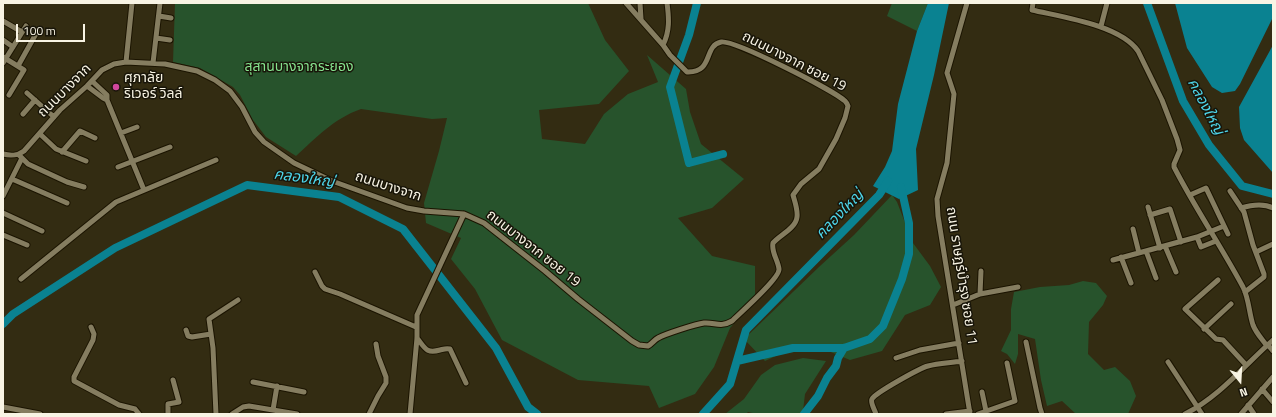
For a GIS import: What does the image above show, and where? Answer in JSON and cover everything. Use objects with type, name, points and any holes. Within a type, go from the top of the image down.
[{"type":"street","points":[[126,62],[132,3]]},
{"type":"street","points":[[153,63],[160,3]]},
{"type":"street","name":"ถนนบางจาก ซอย 19","points":[[464,214],[484,223],[578,299],[639,345],[648,346],[662,336],[701,324],[722,325],[732,321],[772,283],[779,274],[779,269],[773,251],[773,243],[778,237],[793,226],[797,218],[793,195],[801,184],[819,169],[836,139],[845,118],[848,106],[844,100],[831,92],[756,53],[732,43],[725,42],[715,44],[706,64],[700,70],[688,72],[670,55],[626,3]]},
{"type":"street","points":[[640,3],[641,19]]},
{"type":"street","points":[[663,45],[669,27],[667,3]]},
{"type":"street","name":"ถนน ราษฎร์บำรุง ซอย 11","points":[[967,3],[947,73],[954,94],[953,111],[947,163],[937,199],[938,216],[970,412]]},
{"type":"street","points":[[1033,3],[1032,10],[1101,26],[1133,44],[1138,51],[1162,100],[1177,139],[1180,150],[1174,167],[1210,232],[1229,261],[1245,292],[1254,326],[1267,346],[1273,351]]},
{"type":"street","points":[[1101,26],[1107,3]]},
{"type":"street","points":[[159,16],[171,18]]},
{"type":"street","points":[[3,21],[22,32]]},
{"type":"street","points":[[8,95],[24,70],[4,60],[26,26]]},
{"type":"street","points":[[18,66],[37,32]]},
{"type":"street","points":[[156,38],[170,40]]},
{"type":"street","points":[[3,40],[13,47]]},
{"type":"street","name":"ถนนบางจาก","points":[[21,157],[24,151],[60,110],[87,86],[102,70],[114,64],[126,62],[165,64],[197,71],[215,80],[230,91],[242,107],[255,132],[264,142],[294,163],[332,181],[407,208],[424,212],[464,214]]},
{"type":"street","points":[[92,81],[107,95],[144,190]]},
{"type":"street","points":[[87,86],[108,100]]},
{"type":"street","points":[[26,93],[54,117]]},
{"type":"street","points":[[23,114],[35,100]]},
{"type":"street","points":[[121,133],[137,127]]},
{"type":"street","points":[[62,152],[80,131],[95,138]]},
{"type":"street","points":[[40,134],[56,149],[86,161]]},
{"type":"street","points":[[118,167],[170,147]]},
{"type":"street","points":[[3,154],[21,157],[28,164],[67,182],[84,187]]},
{"type":"street","points":[[3,196],[21,157]]},
{"type":"street","points":[[21,279],[116,202],[216,160]]},
{"type":"street","points":[[12,179],[68,203]]},
{"type":"street","points":[[1190,195],[1206,188],[1228,234]]},
{"type":"street","points":[[1230,191],[1246,217],[1264,276],[1245,292]]},
{"type":"street","points":[[1241,208],[1262,205],[1273,208]]},
{"type":"street","points":[[1148,207],[1162,247],[1176,272]]},
{"type":"street","points":[[1150,215],[1170,209],[1181,242]]},
{"type":"street","points":[[3,213],[42,231]]},
{"type":"street","points":[[410,414],[417,315],[464,214]]},
{"type":"street","points":[[1114,260],[1181,242],[1224,226]]},
{"type":"street","points":[[1133,229],[1139,253]]},
{"type":"street","points":[[3,235],[27,245]]},
{"type":"street","points":[[1197,237],[1201,247],[1216,241]]},
{"type":"street","points":[[1256,252],[1273,244]]},
{"type":"street","points":[[1146,252],[1156,278]]},
{"type":"street","points":[[1121,257],[1131,283]]},
{"type":"street","points":[[980,294],[981,271]]},
{"type":"street","points":[[315,272],[325,289],[416,327]]},
{"type":"street","points":[[1218,280],[1185,309],[1216,339],[1223,340],[1246,365]]},
{"type":"street","points":[[953,305],[980,294],[1018,287]]},
{"type":"street","points":[[216,414],[209,322],[210,318],[238,300]]},
{"type":"street","points":[[1204,329],[1231,304]]},
{"type":"street","points":[[91,327],[94,334],[94,340],[74,377],[74,381],[119,405],[135,409],[139,414]]},
{"type":"street","points":[[186,330],[188,336],[192,337],[211,334]]},
{"type":"street","points":[[416,338],[428,351],[431,352],[447,348],[450,349],[466,383]]},
{"type":"street","points":[[1185,414],[1198,408],[1273,340]]},
{"type":"street","points":[[1026,342],[1042,414]]},
{"type":"street","points":[[896,358],[920,350],[959,343]]},
{"type":"street","points":[[369,414],[386,383],[385,374],[378,356],[376,344]]},
{"type":"street","points":[[876,414],[872,399],[878,393],[925,367],[962,361]]},
{"type":"street","points":[[1168,362],[1202,414]]},
{"type":"street","points":[[978,414],[1015,400],[1007,363]]},
{"type":"street","points":[[1241,414],[1273,377]]},
{"type":"street","points":[[168,414],[168,404],[179,402],[173,380]]},
{"type":"street","points":[[253,382],[304,392]]},
{"type":"street","points":[[273,410],[277,386]]},
{"type":"street","points":[[1262,389],[1273,402]]},
{"type":"street","points":[[982,392],[986,411]]},
{"type":"street","points":[[1248,405],[1254,414]]},
{"type":"street","points":[[232,414],[243,407],[250,406],[297,414]]},
{"type":"street","points":[[3,407],[40,414]]},
{"type":"street","points":[[946,414],[970,412]]},
{"type":"green space","name":"สุสานบางจากระยอง","points":[[175,3],[588,3],[605,40],[629,71],[599,104],[539,110],[542,139],[585,144],[604,114],[628,94],[658,82],[647,55],[686,89],[690,112],[701,144],[744,179],[712,208],[678,218],[712,256],[755,266],[755,299],[730,328],[714,367],[695,394],[659,408],[649,386],[578,380],[502,340],[475,289],[451,259],[461,238],[426,223],[424,203],[447,118],[432,119],[361,109],[334,123],[318,135],[296,156],[266,137],[253,120],[240,95],[233,87],[200,68],[173,62]]},
{"type":"green space","points":[[892,3],[928,3],[917,31],[887,16]]},
{"type":"green space","points":[[892,195],[897,202],[913,243],[930,266],[941,287],[930,305],[905,315],[882,351],[850,360],[821,348],[806,345],[793,348],[765,361],[744,339],[854,235]]},
{"type":"green space","points":[[1083,281],[1096,283],[1107,296],[1103,305],[1089,322],[1088,354],[1104,370],[1115,367],[1130,381],[1136,396],[1128,414],[1076,414],[1062,401],[1047,406],[1041,380],[1035,339],[1018,334],[1018,354],[1015,364],[1007,354],[1001,351],[1011,330],[1011,309],[1014,292],[1040,287],[1069,285]]},
{"type":"green space","points":[[803,358],[826,361],[805,394],[803,411],[800,414],[757,414],[748,412],[746,414],[725,414],[744,399],[761,375],[775,365]]},
{"type":"water","points":[[928,3],[949,3],[934,75],[916,149],[918,190],[899,199],[873,186],[885,167],[892,151],[898,104],[917,31]]},
{"type":"water","points":[[1175,3],[1273,3],[1273,17],[1240,84],[1235,91],[1222,93],[1212,87],[1187,48]]},
{"type":"water","points":[[1273,45],[1273,173],[1244,140],[1240,128],[1239,107]]},
{"type":"waterway","points":[[697,3],[689,35],[670,87],[689,163],[723,154]]},
{"type":"waterway","name":"คลองใหญ่","points":[[1147,3],[1183,101],[1209,145],[1242,186],[1273,194]]},
{"type":"waterway","name":"คลองใหญ่","points":[[703,414],[730,384],[746,330],[879,195],[888,181]]},
{"type":"waterway","name":"คลองใหญ่","points":[[3,324],[13,314],[115,248],[247,185],[339,197],[403,229],[496,348],[528,407],[537,414]]},
{"type":"waterway","points":[[737,361],[793,348],[844,348],[870,339],[883,326],[902,279],[909,254],[909,223],[901,187]]},
{"type":"waterway","points":[[804,414],[818,396],[827,378],[836,366],[838,358],[844,348]]},
{"type":"place","name":"ศุภาลัย ริเวอร์ วิลล์","points":[[116,87]]}]
